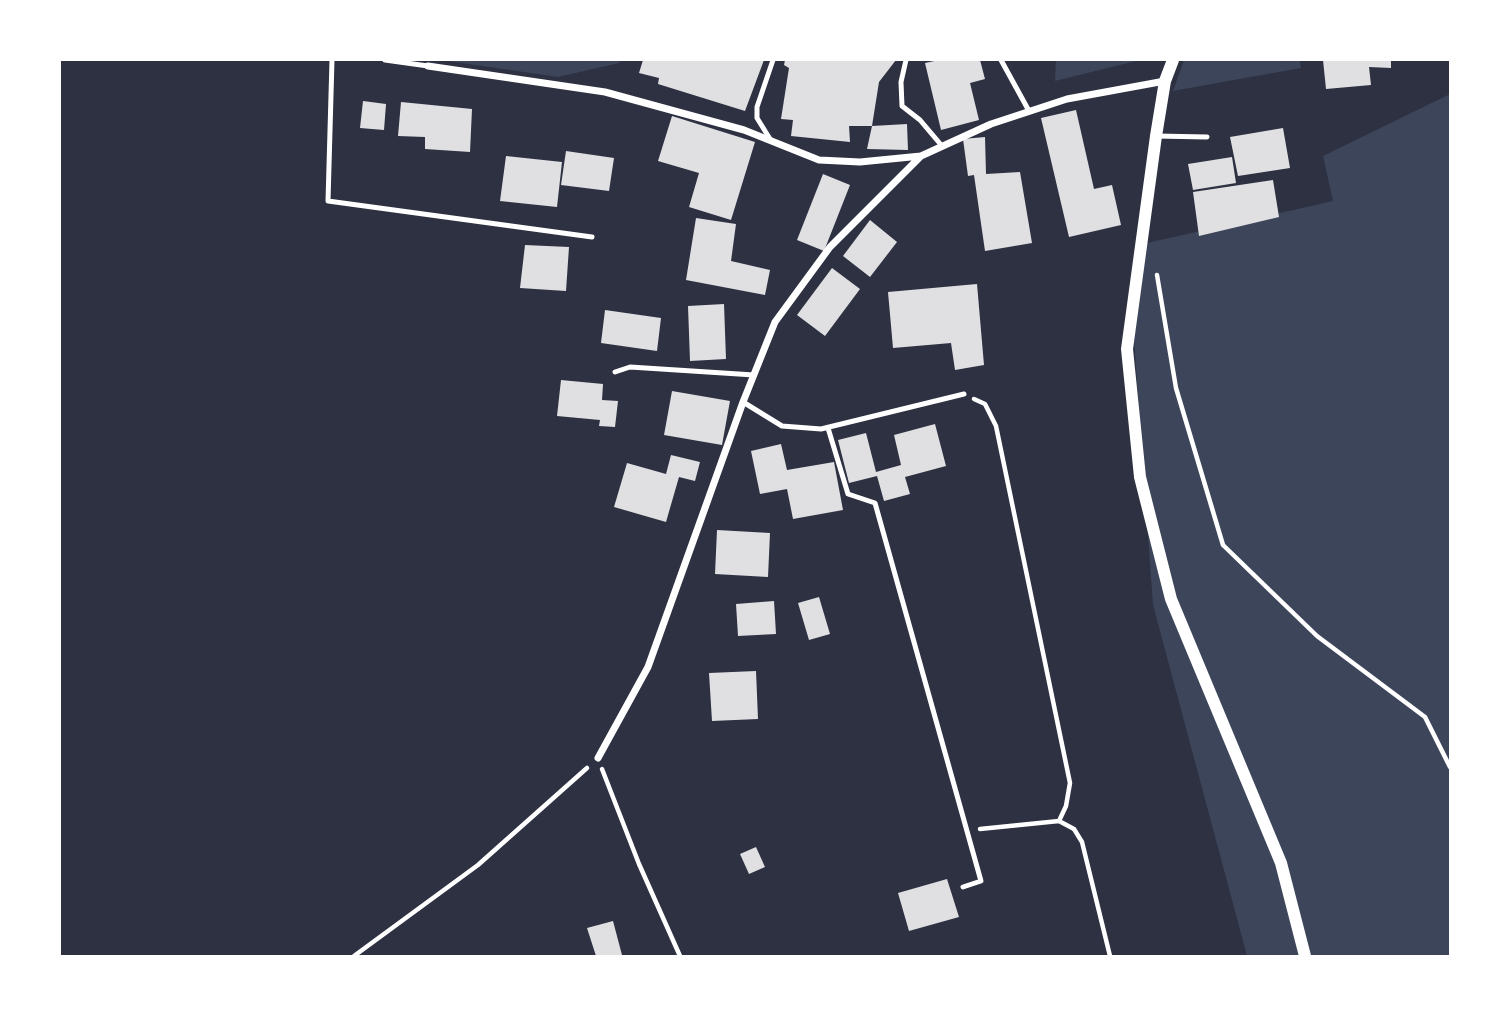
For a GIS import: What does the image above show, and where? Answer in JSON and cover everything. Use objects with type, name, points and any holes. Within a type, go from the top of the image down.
[{"type":"street","points":[[1173,60],[1165,81],[1156,136],[1127,349],[1140,477],[1171,599],[1281,863],[1305,957]]},
{"type":"street","points":[[428,66],[606,92],[744,130],[819,160],[860,162],[921,156]]},
{"type":"street","points":[[598,758],[648,667],[743,402],[775,322],[830,247],[921,156],[992,124],[1067,99],[1165,81]]},
{"type":"lane","points":[[332,60],[328,201],[592,237]]},
{"type":"lane","points":[[385,60],[428,66]]},
{"type":"lane","points":[[771,141],[757,118],[757,107],[773,60]]},
{"type":"lane","points":[[906,60],[901,82],[902,106],[920,121],[942,146]]},
{"type":"lane","points":[[1001,60],[1029,111]]},
{"type":"lane","points":[[1156,136],[1207,137]]},
{"type":"lane","points":[[615,373],[630,367],[754,374]]},
{"type":"lane","points":[[743,402],[782,426],[821,429],[964,394]]},
{"type":"lane","points":[[828,428],[848,494],[875,503],[981,881],[963,887]]},
{"type":"path","points":[[1156,266],[1176,388],[1223,545],[1317,636],[1425,718],[1451,767]]},
{"type":"path","points":[[964,394],[985,404],[996,426],[1070,783],[1066,806],[1059,821]]},
{"type":"path","points":[[354,957],[478,865],[598,758],[639,864],[680,957]]},
{"type":"path","points":[[966,830],[1059,821],[1074,829],[1082,842],[1110,957]]},
{"type":"shaded area","points":[[441,60],[620,60],[619,63],[558,77]]},
{"type":"shaded area","points":[[1056,60],[1140,60],[1055,81]]},
{"type":"shaded area","points":[[1184,60],[1300,60],[1301,68],[1173,91]]},
{"type":"shaded area","points":[[1450,94],[1450,956],[1247,956],[1153,605],[1134,339],[1147,243],[1333,201],[1323,156]]},
{"type":"building","points":[[643,60],[764,60],[745,111],[658,84],[659,78],[639,73]]},
{"type":"building","points":[[785,60],[896,60],[879,82],[872,126],[849,126],[850,142],[791,136],[793,120],[781,119],[789,68],[784,65]]},
{"type":"building","points":[[939,60],[980,60],[985,79],[970,83],[979,120],[941,130],[925,63]]},
{"type":"building","points":[[1323,60],[1391,60],[1391,68],[1369,67],[1371,85],[1326,89]]},
{"type":"building","points":[[363,101],[386,104],[384,130],[360,128]]},
{"type":"building","points":[[401,102],[472,109],[470,152],[425,149],[425,137],[398,136]]},
{"type":"building","points":[[1076,110],[1094,189],[1112,185],[1121,225],[1069,237],[1041,118]]},
{"type":"building","points":[[672,116],[755,142],[731,220],[689,207],[699,173],[658,161]]},
{"type":"building","points":[[907,124],[908,150],[867,149],[872,126]]},
{"type":"building","points":[[1283,128],[1290,168],[1238,176],[1230,137]]},
{"type":"building","points":[[985,137],[986,174],[1020,172],[1032,243],[985,251],[974,175],[968,176],[963,139]]},
{"type":"building","points":[[566,151],[614,158],[609,191],[561,185]]},
{"type":"building","points":[[506,156],[562,162],[557,207],[500,201]]},
{"type":"building","points":[[1232,157],[1236,183],[1193,190],[1188,164]]},
{"type":"building","points":[[823,174],[850,185],[824,251],[797,240]]},
{"type":"building","points":[[1273,180],[1279,217],[1199,236],[1193,192]]},
{"type":"building","points":[[696,218],[736,224],[731,261],[770,270],[765,295],[686,280]]},
{"type":"building","points":[[870,220],[897,242],[870,277],[843,256]]},
{"type":"building","points":[[525,245],[569,247],[566,291],[520,288]]},
{"type":"building","points":[[832,268],[860,289],[825,336],[797,315]]},
{"type":"building","points":[[977,284],[984,365],[955,370],[951,343],[893,348],[888,292]]},
{"type":"building","points":[[724,304],[726,359],[690,361],[688,306]]},
{"type":"building","points":[[605,310],[661,318],[657,351],[601,343]]},
{"type":"building","points":[[561,380],[603,384],[602,400],[618,401],[615,427],[599,426],[600,420],[557,416]]},
{"type":"building","points":[[672,391],[730,401],[722,445],[664,435]]},
{"type":"building","points":[[935,424],[946,466],[905,477],[910,494],[884,501],[877,476],[849,483],[838,440],[866,433],[876,472],[901,465],[894,435]]},
{"type":"building","points":[[781,444],[787,470],[834,462],[843,510],[793,519],[787,489],[760,494],[751,451]]},
{"type":"building","points":[[671,455],[700,462],[695,481],[679,477],[666,522],[614,507],[627,463],[666,474]]},
{"type":"building","points":[[717,530],[770,533],[768,577],[715,574]]},
{"type":"building","points":[[819,597],[830,634],[809,640],[798,603]]},
{"type":"building","points":[[774,601],[776,634],[738,636],[736,604]]},
{"type":"building","points":[[756,671],[758,719],[712,721],[709,673]]},
{"type":"building","points":[[756,847],[765,867],[749,874],[740,854]]},
{"type":"building","points":[[947,879],[959,917],[909,931],[898,893]]},
{"type":"building","points":[[613,921],[622,955],[596,956],[587,928]]}]
